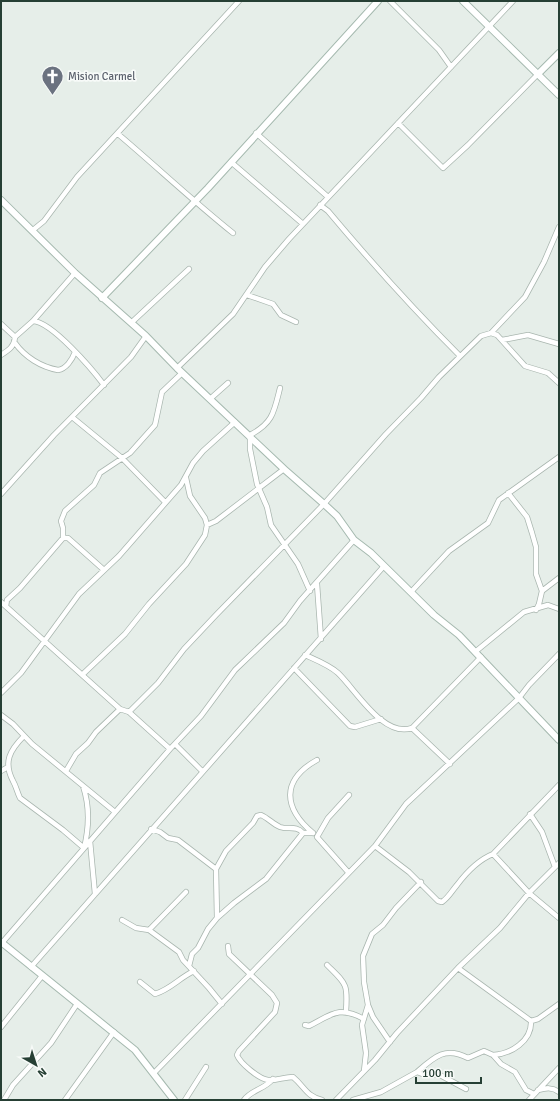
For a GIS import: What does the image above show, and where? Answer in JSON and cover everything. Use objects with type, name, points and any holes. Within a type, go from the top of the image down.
[{"type":"street","points":[[33,230],[44,221],[77,177],[239,1]]},
{"type":"street","points":[[102,298],[194,202],[378,1]]},
{"type":"street","points":[[390,1],[439,50],[450,67]]},
{"type":"street","points":[[463,1],[559,95]]},
{"type":"street","points":[[176,368],[222,326],[247,295],[266,267],[303,224],[513,1]]},
{"type":"street","points":[[398,123],[443,168],[468,145],[559,53]]},
{"type":"street","points":[[256,133],[328,197]]},
{"type":"street","points":[[118,134],[166,174],[194,202],[232,233]]},
{"type":"street","points":[[231,162],[303,224]]},
{"type":"street","points":[[1,200],[75,273],[146,336],[176,368],[250,435],[284,469],[337,516],[354,540],[371,553],[481,657],[559,740]]},
{"type":"street","points":[[320,206],[328,211],[380,269],[397,292],[460,356]]},
{"type":"street","points":[[129,712],[158,683],[184,650],[216,615],[285,546],[386,434],[460,356],[481,336],[491,333],[525,297],[544,262],[559,226]]},
{"type":"street","points":[[131,323],[189,268]]},
{"type":"street","points":[[1,355],[9,350],[14,343],[15,337],[33,321],[75,273]]},
{"type":"street","points":[[247,295],[273,304],[281,315],[296,322]]},
{"type":"street","points":[[33,321],[40,322],[58,334],[104,385]]},
{"type":"street","points":[[1,324],[15,337]]},
{"type":"street","points":[[491,333],[502,340],[525,366],[548,373],[559,383]]},
{"type":"street","points":[[502,340],[528,335],[559,344]]},
{"type":"street","points":[[1,494],[72,417],[131,357],[146,336]]},
{"type":"street","points":[[14,343],[21,352],[34,361],[58,370],[62,370],[68,364],[75,352]]},
{"type":"street","points":[[6,606],[7,600],[20,588],[62,538],[63,528],[61,521],[65,511],[94,485],[100,473],[130,453],[156,425],[162,392],[182,373]]},
{"type":"street","points":[[210,399],[228,383]]},
{"type":"street","points":[[250,435],[263,428],[273,416],[280,388]]},
{"type":"street","points":[[72,417],[122,458],[165,502]]},
{"type":"street","points":[[1,693],[21,673],[79,594],[104,570],[186,478],[193,463],[203,451],[236,422]]},
{"type":"street","points":[[250,435],[250,449],[259,490],[267,507],[271,525],[298,564],[310,591]]},
{"type":"street","points":[[411,592],[449,551],[488,523],[499,500],[559,457]]},
{"type":"street","points":[[207,525],[216,521],[235,505],[259,490],[284,469]]},
{"type":"street","points":[[83,674],[125,634],[149,604],[186,564],[205,535],[207,525],[190,496],[186,478]]},
{"type":"street","points":[[508,493],[512,501],[527,517],[536,547],[536,574],[542,591],[536,610]]},
{"type":"street","points":[[62,538],[68,538],[104,570]]},
{"type":"street","points":[[174,1100],[135,1050],[1,943],[170,749],[201,716],[235,670],[284,623],[354,540]]},
{"type":"street","points":[[31,967],[384,566]]},
{"type":"street","points":[[542,591],[559,578]]},
{"type":"street","points":[[317,584],[321,639]]},
{"type":"street","points":[[1,602],[83,674],[120,709],[129,712],[170,749]]},
{"type":"street","points":[[475,652],[524,612],[536,610],[548,605],[559,609]]},
{"type":"street","points":[[154,1073],[374,846],[392,825],[401,810],[520,698],[529,685],[559,654]]},
{"type":"street","points":[[305,655],[337,672],[360,696],[371,712],[402,730],[412,728],[481,657]]},
{"type":"street","points":[[294,668],[350,726],[355,727],[381,719]]},
{"type":"street","points":[[66,771],[76,754],[120,709]]},
{"type":"street","points":[[1,715],[115,812]]},
{"type":"street","points":[[412,728],[450,764]]},
{"type":"street","points":[[24,736],[12,751],[8,767],[16,791],[20,798],[63,830],[84,848]]},
{"type":"street","points":[[175,744],[202,771]]},
{"type":"street","points":[[317,760],[299,772],[292,786],[291,803],[300,822],[317,837],[348,872]]},
{"type":"street","points":[[1,771],[8,767]]},
{"type":"street","points":[[374,846],[421,882],[438,901],[442,902],[460,881],[484,858],[493,854],[559,785]]},
{"type":"street","points":[[83,786],[89,820],[88,833],[84,848]]},
{"type":"street","points":[[317,837],[328,818],[349,795]]},
{"type":"street","points":[[530,814],[542,832],[555,867]]},
{"type":"street","points":[[217,918],[216,869],[226,851],[253,823],[257,816],[261,815],[280,827],[293,827],[303,833],[313,833]]},
{"type":"street","points":[[151,829],[160,832],[168,838],[178,840],[216,869]]},
{"type":"street","points":[[189,966],[192,954],[198,948],[208,929],[217,918],[266,879],[303,833]]},
{"type":"street","points":[[90,841],[95,894]]},
{"type":"street","points":[[493,854],[529,894],[559,918]]},
{"type":"street","points":[[336,1100],[458,968],[500,928],[559,862]]},
{"type":"street","points":[[390,1042],[373,1017],[368,1005],[365,991],[363,960],[372,934],[383,925],[404,899],[421,882]]},
{"type":"street","points":[[149,930],[186,892]]},
{"type":"street","points":[[122,920],[136,928],[149,930],[179,952],[189,966],[222,1004]]},
{"type":"street","points":[[228,946],[229,954],[277,1003],[275,1012],[237,1055],[244,1065],[265,1080],[293,1077],[307,1093],[314,1098],[322,1100]]},
{"type":"street","points":[[327,965],[344,981],[347,989],[346,1011]]},
{"type":"street","points":[[458,968],[531,1021]]},
{"type":"street","points":[[140,982],[155,994],[172,987],[186,975],[194,971]]},
{"type":"street","points":[[1,1027],[42,976]]},
{"type":"street","points":[[4,1100],[18,1079],[51,1043],[77,1004]]},
{"type":"street","points":[[531,1021],[538,1019],[559,1004]]},
{"type":"street","points":[[364,1071],[366,1053],[362,1025],[368,1005]]},
{"type":"street","points":[[305,1025],[309,1026],[327,1016],[346,1011],[364,1020]]},
{"type":"street","points":[[353,1100],[373,1098],[417,1072],[436,1057],[451,1052],[468,1058],[484,1052],[493,1055],[501,1055],[519,1046],[528,1031],[531,1021]]},
{"type":"street","points":[[65,1100],[114,1032]]},
{"type":"street","points":[[493,1055],[501,1064],[515,1072],[526,1090],[536,1092],[547,1088],[555,1089],[559,1092]]},
{"type":"street","points":[[185,1100],[206,1067]]},
{"type":"street","points":[[529,1100],[559,1068]]},
{"type":"street","points":[[417,1072],[425,1075],[440,1074],[466,1088]]},
{"type":"street","points":[[244,1100],[252,1092],[273,1080]]},
{"type":"place","name":"Mision Carmel","points":[[52,96]]}]
